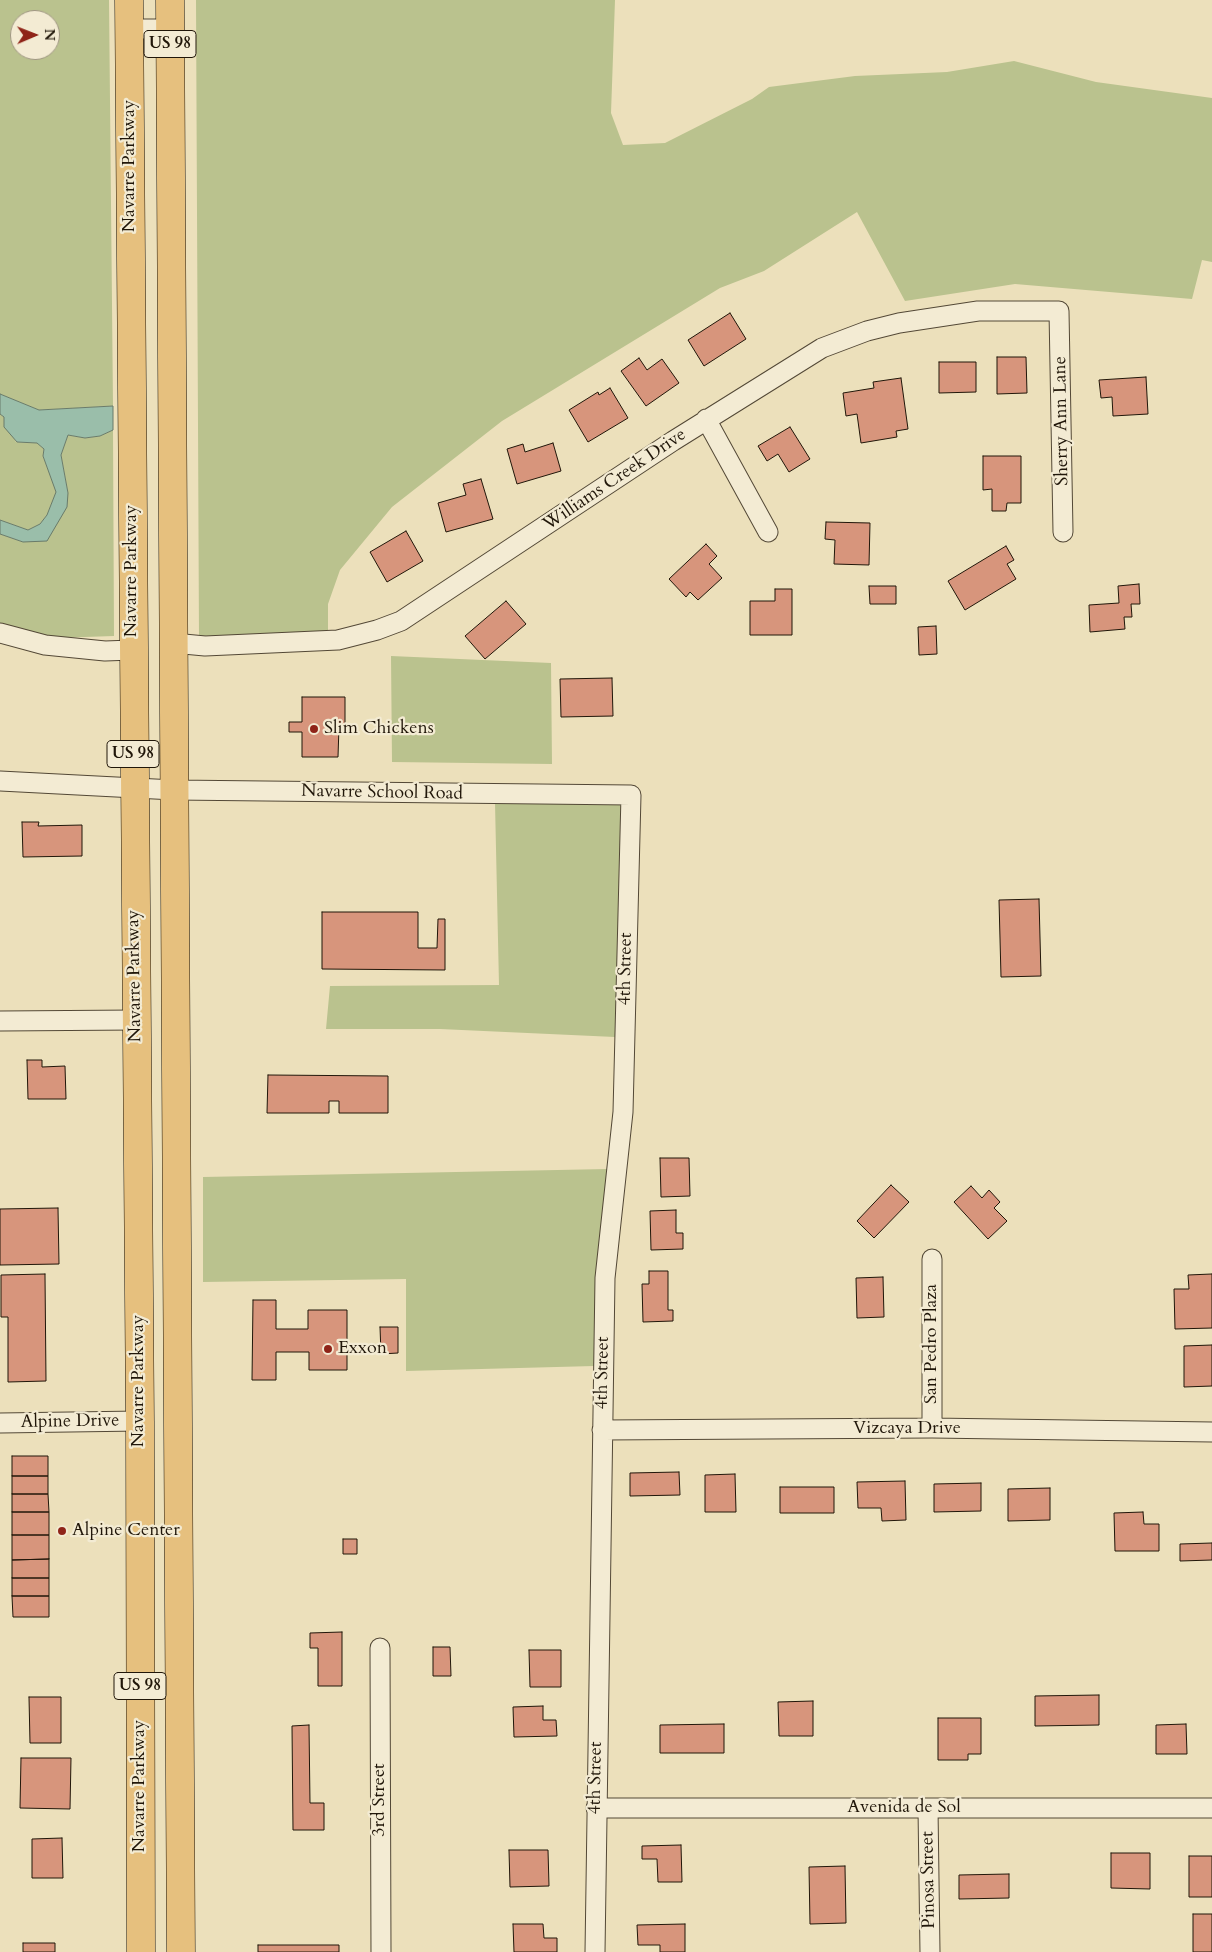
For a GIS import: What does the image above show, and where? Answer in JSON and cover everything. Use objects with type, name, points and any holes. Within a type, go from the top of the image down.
[{"type":"highway","name":"Navarre Parkway","points":[[129,0],[132,650],[140,1421],[141,1952]]},
{"type":"highway","name":"US 98","points":[[170,0],[181,1952]]},
{"type":"highway","points":[[137,1145],[150,1172],[152,1362],[156,1379],[163,1390],[178,1396]]},
{"type":"highway","points":[[140,1421],[155,1430],[165,1443],[168,1652],[180,1674]]},
{"type":"street","points":[[130,29],[170,29]]},
{"type":"street","name":"Williams Creek Drive","points":[[173,643],[205,646],[338,640],[377,630],[401,621],[706,419],[822,348],[867,331],[899,323],[978,311],[1059,310]]},
{"type":"street","name":"Sherry Ann Lane","points":[[1059,310],[1063,532]]},
{"type":"street","points":[[706,419],[768,532]]},
{"type":"street","points":[[0,633],[45,645],[105,651],[132,650]]},
{"type":"street","name":"Navarre School Road","points":[[0,781],[174,790],[630,795]]},
{"type":"street","name":"4th Street","points":[[595,1952],[605,1278],[623,1112],[630,795]]},
{"type":"street","points":[[0,1021],[136,1020]]},
{"type":"street","name":"San Pedro Plaza","points":[[932,1259],[932,1428]]},
{"type":"street","name":"Alpine Drive","points":[[0,1423],[140,1421]]},
{"type":"street","name":"Vizcaya Drive","points":[[602,1430],[932,1428],[1212,1432]]},
{"type":"street","name":"3rd Street","points":[[380,1648],[381,1952]]},
{"type":"street","name":"Avenida de Sol","points":[[596,1808],[1212,1808]]},
{"type":"street","name":"Pinosa Street","points":[[928,1808],[930,1952]]},
{"type":"shaded area","points":[[0,0],[109,0],[113,406],[39,410],[0,394]]},
{"type":"shaded area","points":[[196,0],[615,0],[611,113],[623,145],[665,143],[752,99],[769,87],[855,76],[947,72],[1014,61],[1096,82],[1212,98],[1212,262],[1202,260],[1192,299],[1015,284],[905,301],[857,212],[764,271],[720,288],[502,421],[392,507],[340,570],[328,604],[328,633],[199,637]]},
{"type":"shaded area","points":[[0,394],[39,410],[113,406],[113,430],[100,436],[85,438],[68,435],[61,455],[68,493],[67,507],[47,541],[23,542],[0,534],[0,520],[28,530],[40,524],[47,515],[56,492],[43,456],[44,449],[37,443],[17,442],[4,427],[4,417],[0,414]]},
{"type":"shaded area","points":[[0,414],[4,417],[16,442],[37,443],[44,449],[43,456],[57,492],[47,515],[40,524],[28,530],[0,520]]},
{"type":"shaded area","points":[[113,430],[114,636],[55,638],[0,624],[0,534],[23,542],[68,493],[61,455],[68,435],[85,438],[100,436]]},
{"type":"shaded area","points":[[391,656],[551,663],[552,764],[392,762]]},
{"type":"shaded area","points":[[495,803],[621,804],[615,1037],[440,1029],[326,1029],[330,986],[499,985]]},
{"type":"shaded area","points":[[608,1169],[596,1277],[594,1366],[406,1371],[406,1279],[203,1282],[203,1177]]},
{"type":"building","points":[[730,313],[746,339],[704,366],[688,340]]},
{"type":"building","points":[[997,357],[1026,357],[1027,393],[997,394]]},
{"type":"building","points":[[639,358],[647,370],[662,359],[679,383],[646,406],[621,371]]},
{"type":"building","points":[[939,362],[976,362],[976,392],[939,393]]},
{"type":"building","points":[[1146,377],[1148,414],[1113,416],[1112,397],[1101,398],[1099,380]]},
{"type":"building","points":[[901,378],[908,429],[896,431],[897,437],[861,443],[857,414],[846,416],[843,393],[874,388],[873,382]]},
{"type":"building","points":[[610,388],[628,418],[588,442],[569,410],[598,392],[599,395]]},
{"type":"building","points":[[790,427],[810,459],[789,472],[778,454],[767,461],[758,446]]},
{"type":"building","points":[[553,443],[561,471],[517,484],[507,449],[523,444],[525,452]]},
{"type":"building","points":[[983,456],[1021,456],[1021,503],[1007,503],[1006,511],[992,511],[992,489],[983,490]]},
{"type":"building","points":[[481,479],[493,519],[446,532],[438,503],[466,495],[463,484]]},
{"type":"building","points":[[826,522],[870,523],[869,565],[834,564],[835,540],[825,539]]},
{"type":"building","points":[[406,531],[423,561],[387,582],[370,552]]},
{"type":"building","points":[[706,544],[717,556],[709,564],[722,578],[698,600],[690,592],[686,597],[669,579]]},
{"type":"building","points":[[1006,546],[1014,560],[1007,564],[1016,579],[965,610],[948,581]]},
{"type":"building","points":[[1139,584],[1140,604],[1131,604],[1132,617],[1124,617],[1125,629],[1090,632],[1089,605],[1119,603],[1118,586]]},
{"type":"building","points":[[869,586],[896,586],[896,604],[870,604]]},
{"type":"building","points":[[775,589],[792,589],[792,635],[750,635],[750,601],[775,601]]},
{"type":"building","points":[[506,601],[526,624],[485,659],[465,636]]},
{"type":"building","points":[[936,626],[937,654],[919,655],[918,627]]},
{"type":"building","points":[[612,678],[613,716],[561,717],[560,679]]},
{"type":"building","name":"Slim Chickens","points":[[302,697],[345,697],[345,726],[339,726],[338,757],[302,757],[302,732],[289,732],[289,722],[302,722]]},
{"type":"building","points":[[22,822],[39,822],[38,826],[82,825],[82,856],[23,857]]},
{"type":"building","points":[[1039,899],[1041,976],[1001,977],[999,900]]},
{"type":"building","points":[[322,912],[418,912],[418,948],[437,948],[438,919],[445,919],[445,970],[322,969]]},
{"type":"building","points":[[27,1060],[42,1060],[42,1067],[65,1066],[66,1099],[28,1099]]},
{"type":"building","points":[[268,1075],[388,1076],[388,1113],[339,1113],[339,1101],[329,1101],[329,1113],[267,1113]]},
{"type":"building","points":[[660,1158],[689,1158],[690,1196],[661,1197]]},
{"type":"building","points":[[891,1185],[909,1202],[874,1238],[857,1221]]},
{"type":"building","points":[[971,1186],[982,1198],[989,1190],[1000,1202],[994,1208],[1007,1221],[988,1239],[954,1202]]},
{"type":"building","points":[[58,1208],[59,1264],[0,1265],[0,1209]]},
{"type":"building","points":[[676,1210],[676,1233],[683,1233],[683,1249],[651,1250],[650,1211]]},
{"type":"building","points":[[649,1271],[668,1271],[668,1310],[673,1310],[673,1321],[643,1322],[642,1284],[649,1284]]},
{"type":"building","points":[[45,1274],[46,1381],[8,1382],[8,1317],[1,1317],[1,1275]]},
{"type":"building","points":[[1212,1274],[1212,1328],[1175,1329],[1174,1289],[1189,1289],[1188,1275]]},
{"type":"building","points":[[883,1277],[884,1317],[857,1318],[856,1278]]},
{"type":"building","points":[[253,1300],[276,1300],[276,1329],[308,1329],[308,1310],[347,1310],[347,1370],[309,1370],[309,1352],[276,1352],[276,1380],[252,1380]]},
{"type":"building","points":[[380,1327],[398,1327],[398,1353],[381,1354]]},
{"type":"building","points":[[1212,1345],[1212,1386],[1184,1387],[1184,1346]]},
{"type":"building","points":[[12,1456],[48,1456],[48,1476],[12,1476]]},
{"type":"building","points":[[679,1472],[680,1495],[630,1496],[630,1473]]},
{"type":"building","points":[[735,1474],[736,1512],[705,1512],[705,1475]]},
{"type":"building","points":[[12,1476],[48,1476],[48,1494],[12,1494]]},
{"type":"building","points":[[905,1481],[906,1520],[882,1521],[881,1508],[858,1508],[857,1482]]},
{"type":"building","points":[[981,1483],[981,1511],[934,1512],[934,1484]]},
{"type":"building","points":[[780,1487],[834,1487],[834,1513],[780,1513]]},
{"type":"building","points":[[1050,1488],[1050,1520],[1008,1521],[1008,1489]]},
{"type":"building","points":[[12,1494],[48,1494],[49,1512],[12,1512]]},
{"type":"building","points":[[12,1512],[49,1512],[49,1535],[12,1535]]},
{"type":"building","points":[[1143,1512],[1144,1524],[1159,1524],[1159,1551],[1115,1551],[1114,1513]]},
{"type":"building","points":[[12,1535],[49,1535],[49,1559],[12,1560]]},
{"type":"building","points":[[343,1539],[357,1539],[357,1554],[343,1554]]},
{"type":"building","points":[[1212,1543],[1212,1560],[1180,1561],[1180,1544]]},
{"type":"building","points":[[49,1559],[49,1578],[12,1578],[12,1560]]},
{"type":"building","points":[[12,1578],[49,1578],[49,1596],[12,1596]]},
{"type":"building","points":[[12,1596],[49,1596],[49,1617],[13,1617]]},
{"type":"building","points":[[342,1632],[342,1686],[318,1686],[318,1648],[310,1648],[310,1633]]},
{"type":"building","points":[[433,1647],[450,1647],[451,1676],[433,1676]]},
{"type":"building","points":[[529,1650],[561,1650],[561,1687],[530,1687]]},
{"type":"building","points":[[1099,1695],[1099,1725],[1035,1726],[1035,1696]]},
{"type":"building","points":[[29,1697],[61,1697],[61,1743],[30,1743]]},
{"type":"building","points":[[813,1701],[813,1736],[779,1736],[778,1702]]},
{"type":"building","points":[[543,1706],[543,1720],[556,1720],[557,1736],[514,1737],[513,1707]]},
{"type":"building","points":[[938,1718],[981,1718],[981,1754],[968,1754],[968,1760],[938,1760]]},
{"type":"building","points":[[724,1724],[724,1753],[660,1753],[660,1725]]},
{"type":"building","points":[[1186,1724],[1187,1754],[1156,1754],[1156,1725]]},
{"type":"building","points":[[309,1725],[310,1803],[324,1803],[324,1830],[293,1830],[292,1726]]},
{"type":"building","points":[[21,1758],[71,1758],[70,1809],[20,1808]]},
{"type":"building","points":[[62,1838],[63,1878],[32,1878],[32,1839]]},
{"type":"building","points":[[681,1845],[682,1882],[658,1882],[657,1859],[642,1859],[642,1846]]},
{"type":"building","points":[[509,1850],[548,1850],[549,1886],[510,1887]]},
{"type":"building","points":[[1111,1853],[1150,1853],[1150,1889],[1111,1888]]},
{"type":"building","points":[[1189,1856],[1212,1856],[1212,1897],[1189,1897]]},
{"type":"building","points":[[845,1866],[846,1923],[810,1924],[809,1867]]},
{"type":"building","points":[[1009,1874],[1009,1898],[959,1899],[959,1875]]},
{"type":"building","points":[[1193,1914],[1212,1914],[1212,1952],[1193,1952]]},
{"type":"building","points":[[513,1924],[543,1924],[544,1938],[557,1938],[557,1952],[514,1952]]},
{"type":"building","points":[[685,1924],[685,1952],[660,1952],[660,1945],[638,1945],[637,1925]]},
{"type":"building","points":[[23,1943],[55,1943],[55,1952],[23,1952]]},
{"type":"building","points":[[258,1945],[339,1945],[339,1952],[258,1952]]},
{"type":"place","name":"Slim Chickens","points":[[314,729]]},
{"type":"place","name":"Exxon","points":[[328,1349]]},
{"type":"place","name":"Alpine Center","points":[[62,1531]]}]
